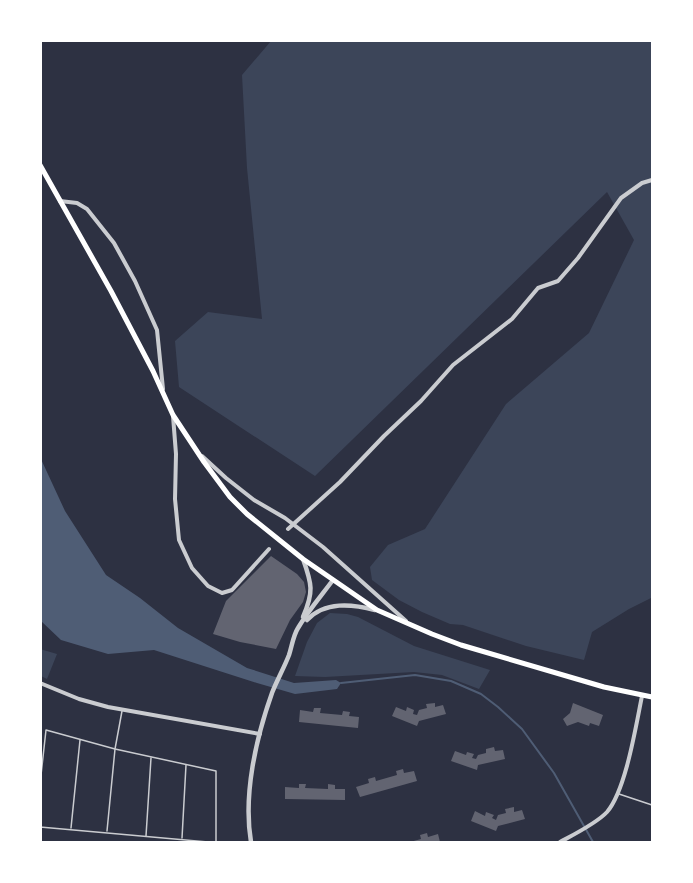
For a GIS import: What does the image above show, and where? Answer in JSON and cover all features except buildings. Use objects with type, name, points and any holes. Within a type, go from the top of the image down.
[{"type":"main road","points":[[40,165],[111,291],[173,415],[230,497],[247,514],[303,559],[377,610],[470,648],[604,687],[652,697]]},
{"type":"street","points":[[288,529],[340,482],[421,401],[453,365],[512,319],[538,288],[558,281],[578,258],[621,198],[642,183],[652,180]]},
{"type":"street","points":[[60,201],[77,203],[87,209],[114,243],[135,281],[157,330],[163,396]]},
{"type":"street","points":[[173,415],[176,454],[175,499],[179,540],[192,568],[208,586],[222,593],[232,590],[269,549]]},
{"type":"street","points":[[197,451],[254,500],[294,525],[323,547],[411,625]]},
{"type":"street","points":[[251,843],[249,792],[253,763],[273,692],[311,594],[311,585],[303,559]]},
{"type":"street","points":[[296,630],[333,580]]},
{"type":"street","points":[[296,630],[311,616],[332,607],[344,605],[377,610]]},
{"type":"street","points":[[40,683],[78,699],[123,710],[260,734]]},
{"type":"street","points":[[560,843],[608,811],[618,794],[642,696]]},
{"type":"lane","points":[[107,833],[115,749],[123,710]]},
{"type":"lane","points":[[40,784],[46,730],[115,749],[216,771],[216,843]]},
{"type":"lane","points":[[71,830],[80,740]]},
{"type":"lane","points":[[146,836],[151,757]]},
{"type":"lane","points":[[182,840],[186,764]]},
{"type":"lane","points":[[618,794],[652,805]]},
{"type":"lane","points":[[40,827],[208,843]]},
{"type":"shaded area","points":[[271,41],[652,41],[652,594],[651,598],[592,632],[584,660],[526,646],[463,625],[450,624],[422,612],[399,600],[372,580],[370,567],[388,545],[425,529],[506,404],[589,333],[634,240],[607,192],[315,476],[179,387],[175,341],[208,312],[262,319],[247,168],[242,75]]},
{"type":"shaded area","points":[[40,457],[65,511],[106,575],[178,628],[247,668],[294,683],[336,680],[341,683],[337,689],[295,694],[154,650],[108,654],[61,640],[41,621]]},
{"type":"shaded area","points":[[330,613],[358,617],[414,646],[490,670],[479,689],[442,675],[414,672],[325,677],[295,676],[307,642],[317,623]]},
{"type":"shaded area","points":[[40,649],[57,654],[47,679],[41,676]]},
{"type":"waterway","points":[[341,683],[415,675],[451,681],[481,694],[522,729],[554,773],[593,842]]}]
